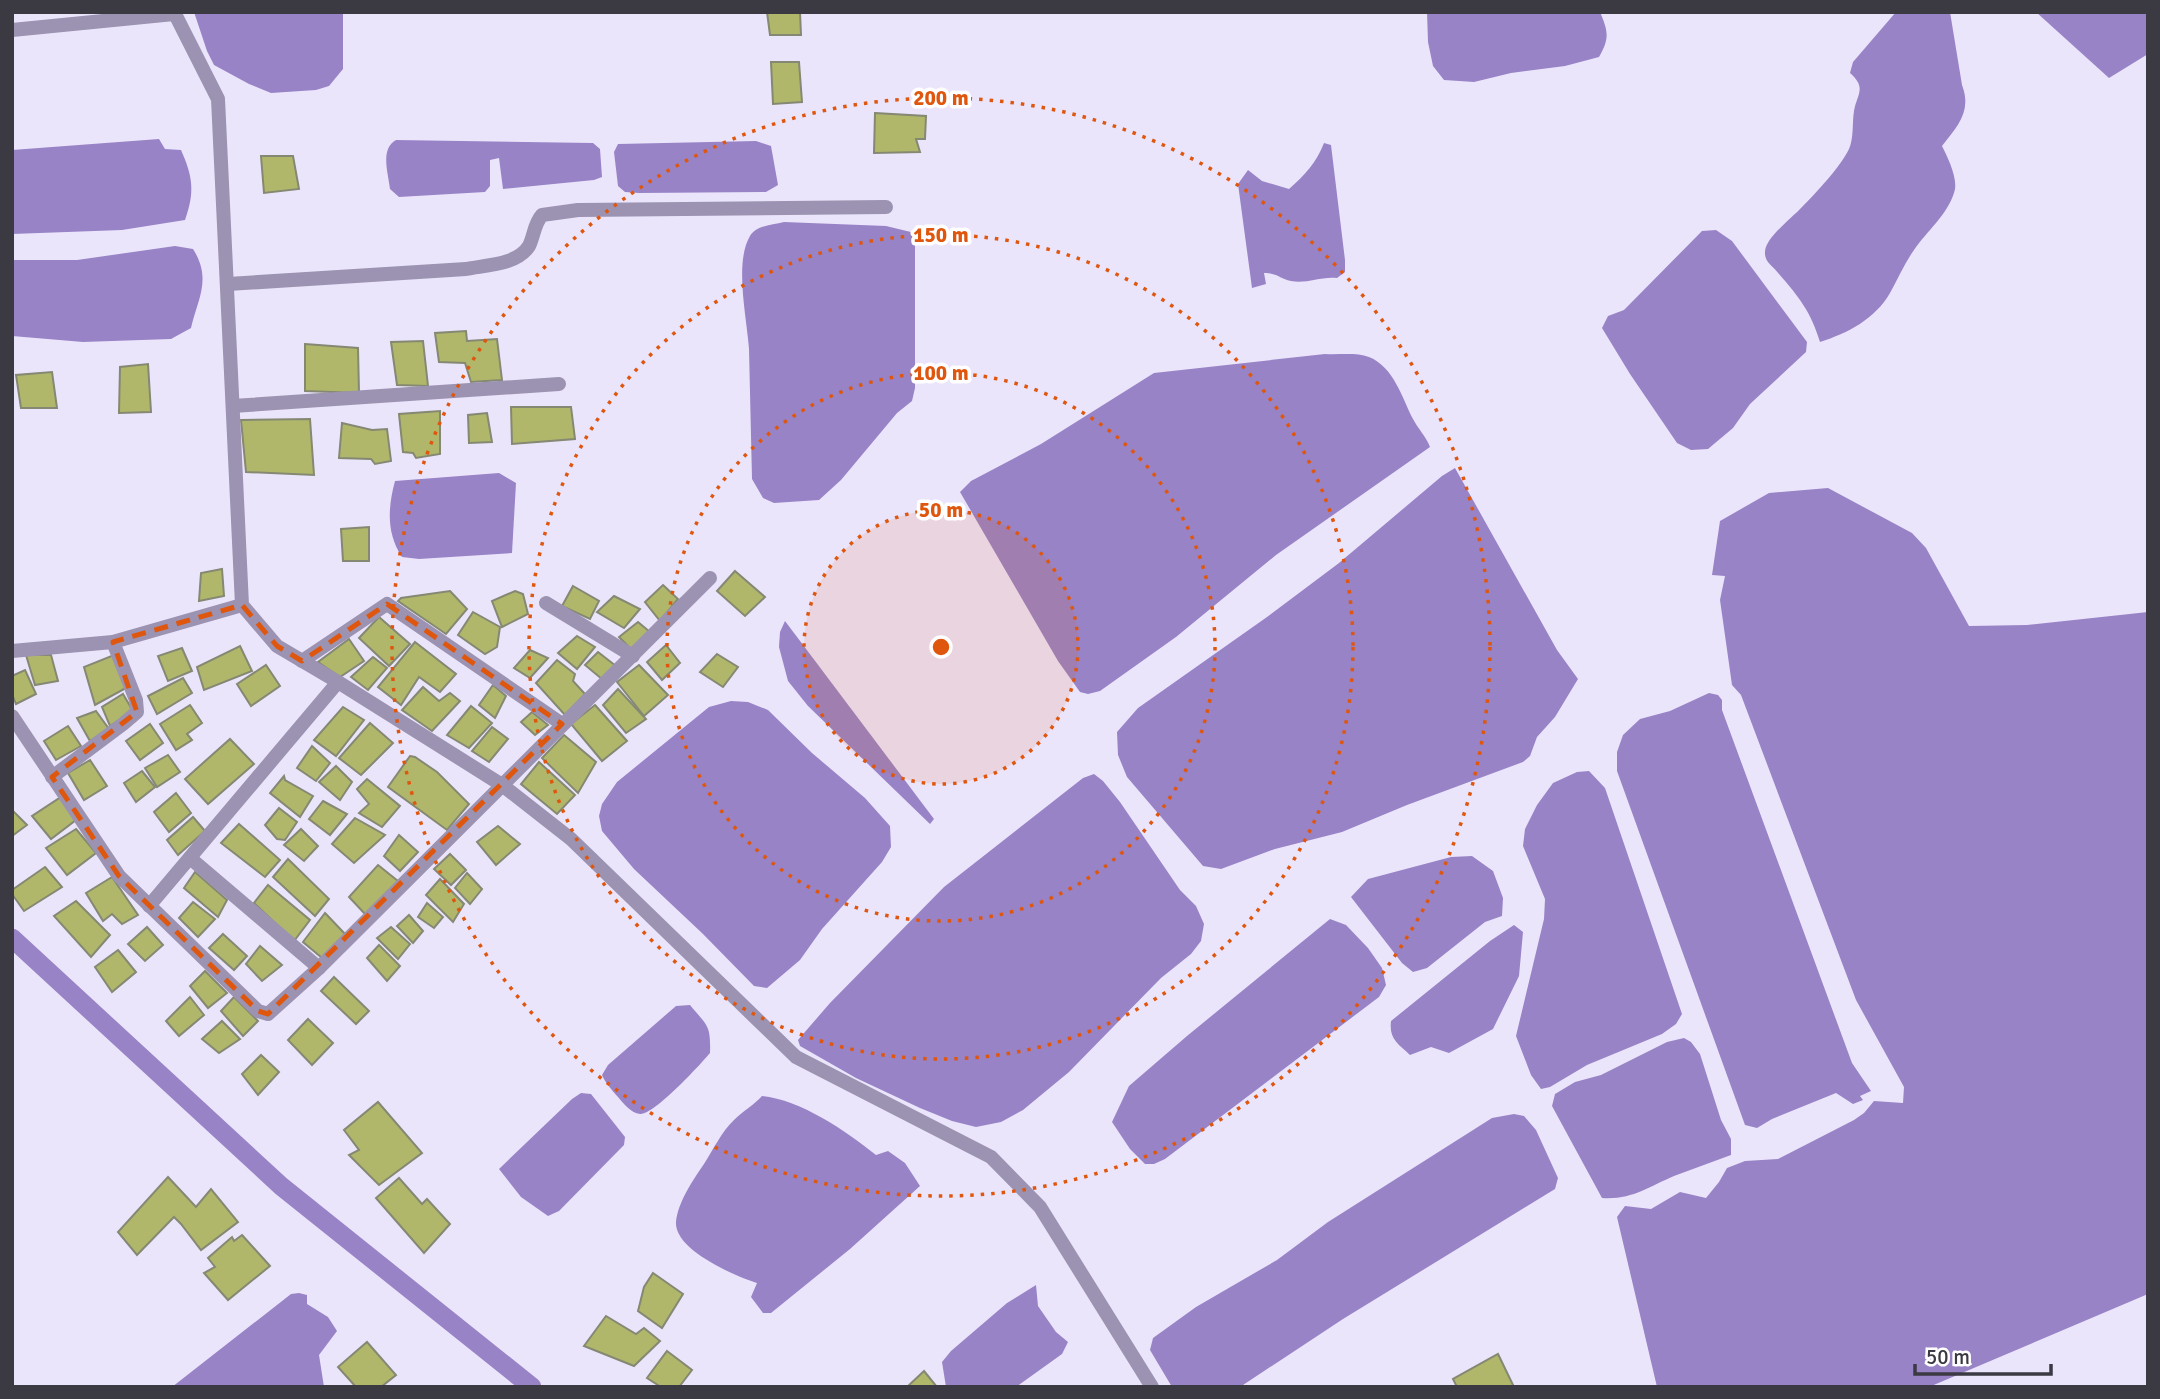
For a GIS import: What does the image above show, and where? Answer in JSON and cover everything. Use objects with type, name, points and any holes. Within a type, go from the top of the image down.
[{"type":"street","points":[[12,30],[174,13],[218,99],[242,605],[276,646],[502,785],[571,839],[796,1057],[991,1157],[1040,1207],[1152,1387]]},
{"type":"street","points":[[228,284],[467,269],[503,262],[520,256],[529,245],[533,230],[542,215],[578,210],[886,207]]},
{"type":"street","points":[[233,406],[559,384]]},
{"type":"street","points":[[12,716],[119,876],[258,1011],[268,1014],[319,968],[710,578]]},
{"type":"street","points":[[546,603],[633,656]]},
{"type":"street","points":[[302,661],[387,604],[562,724]]},
{"type":"street","points":[[12,651],[113,642],[242,605]]},
{"type":"street","points":[[52,777],[137,712],[136,700],[113,642]]},
{"type":"street","points":[[149,906],[338,682]]},
{"type":"street","points":[[190,858],[319,968]]},
{"type":"highlighted area","points":[[387,604],[562,724],[268,1014],[258,1011],[119,876],[52,777],[137,712],[113,642],[242,605],[277,646],[302,661]]},
{"type":"shaded area","points":[[194,12],[343,12],[343,69],[329,86],[316,90],[271,93],[214,65]]},
{"type":"shaded area","points":[[1427,12],[1600,12],[1606,30],[1605,45],[1599,57],[1565,66],[1511,73],[1474,82],[1444,80],[1433,66],[1428,42]]},
{"type":"shaded area","points":[[1896,12],[1950,12],[1965,94],[1962,118],[1942,146],[1954,176],[1954,193],[1947,209],[1914,250],[1890,293],[1877,310],[1850,329],[1820,342],[1804,305],[1766,259],[1766,246],[1821,187],[1849,149],[1854,111],[1860,91],[1858,83],[1850,73],[1853,62]]},
{"type":"shaded area","points":[[2036,12],[2148,12],[2148,54],[2109,78]]},
{"type":"shaded area","points":[[159,139],[165,149],[181,150],[188,168],[191,193],[185,220],[122,230],[12,234],[12,150]]},
{"type":"shaded area","points":[[396,140],[593,143],[600,149],[602,177],[503,189],[499,158],[490,160],[490,186],[485,192],[399,197],[390,189],[386,162],[388,149]]},
{"type":"shaded area","points":[[756,141],[771,146],[778,185],[766,192],[639,193],[625,192],[618,186],[614,152],[618,144]]},
{"type":"shaded area","points":[[1324,143],[1331,145],[1345,272],[1337,278],[1297,282],[1264,273],[1266,284],[1252,288],[1238,184],[1248,170],[1262,181],[1289,189],[1310,168]]},
{"type":"shaded area","points":[[784,222],[886,226],[915,233],[915,388],[912,401],[897,413],[841,480],[819,500],[774,503],[763,498],[752,479],[749,349],[742,275],[745,247],[753,232]]},
{"type":"shaded area","points":[[1716,230],[1732,241],[1807,342],[1806,352],[1750,404],[1733,428],[1708,449],[1691,450],[1677,443],[1602,328],[1608,316],[1624,310],[1702,231]]},
{"type":"shaded area","points":[[175,246],[193,249],[202,270],[202,288],[191,328],[171,339],[83,342],[12,336],[12,260],[77,260]]},
{"type":"shaded area","points":[[1325,354],[1364,355],[1385,368],[1430,447],[1276,555],[1176,637],[1100,691],[1088,694],[1080,692],[1058,661],[960,492],[971,481],[1041,444],[1154,373]]},
{"type":"shaded area","points":[[1455,468],[1557,650],[1578,679],[1555,717],[1537,737],[1530,756],[1523,762],[1342,832],[1275,849],[1221,869],[1203,866],[1127,777],[1118,755],[1117,732],[1138,708],[1339,563]]},
{"type":"shaded area","points":[[499,473],[516,483],[512,553],[419,559],[402,557],[393,539],[390,520],[395,481]]},
{"type":"shaded area","points":[[1828,488],[1912,533],[1926,548],[1969,626],[2027,625],[2148,612],[2148,1294],[1929,1387],[1657,1387],[1617,1217],[1625,1206],[1651,1209],[1680,1192],[1706,1198],[1727,1168],[1745,1161],[1778,1159],[1854,1120],[1874,1101],[1903,1103],[1904,1087],[1856,1000],[1741,695],[1732,685],[1720,600],[1725,576],[1712,575],[1720,521],[1769,493]]},
{"type":"shaded area","points":[[785,621],[934,819],[930,824],[808,706],[788,681],[779,647],[780,632]]},
{"type":"shaded area","points":[[1709,693],[1718,695],[1722,700],[1722,710],[1852,1063],[1871,1091],[1860,1096],[1863,1100],[1853,1104],[1836,1093],[1772,1119],[1757,1128],[1745,1125],[1617,771],[1617,752],[1623,735],[1640,719],[1670,711]]},
{"type":"shaded area","points":[[731,701],[748,702],[768,710],[812,753],[865,798],[890,826],[891,847],[882,862],[822,929],[800,960],[767,988],[754,986],[634,869],[602,831],[599,816],[602,804],[617,782],[709,707]]},
{"type":"shaded area","points":[[1589,771],[1605,788],[1682,1014],[1676,1024],[1662,1034],[1587,1065],[1550,1087],[1541,1089],[1531,1075],[1516,1036],[1544,919],[1545,899],[1523,846],[1525,829],[1537,805],[1553,783],[1577,772]]},
{"type":"shaded area","points":[[1094,774],[1120,802],[1180,890],[1196,906],[1204,924],[1201,941],[1191,954],[1161,978],[1069,1072],[1023,1110],[1001,1122],[976,1127],[920,1108],[856,1078],[800,1046],[798,1040],[830,1003],[944,887],[1083,778]]},
{"type":"shaded area","points":[[1472,856],[1493,871],[1503,898],[1502,916],[1485,922],[1427,968],[1413,972],[1402,963],[1351,897],[1368,879],[1451,857]]},
{"type":"shaded area","points":[[1330,919],[1346,925],[1368,948],[1382,968],[1386,985],[1379,997],[1165,1159],[1154,1164],[1145,1164],[1130,1149],[1112,1122],[1129,1086]]},
{"type":"shaded area","points":[[1514,925],[1523,932],[1519,976],[1493,1029],[1449,1053],[1431,1047],[1410,1055],[1393,1037],[1391,1021],[1490,941]]},
{"type":"shaded area","points":[[690,1005],[707,1026],[710,1053],[655,1107],[640,1114],[634,1112],[611,1089],[602,1075],[608,1065],[676,1006]]},
{"type":"shaded area","points":[[1684,1038],[1691,1042],[1700,1054],[1721,1120],[1731,1139],[1731,1155],[1631,1195],[1602,1198],[1552,1106],[1555,1094],[1575,1082],[1601,1075],[1667,1042]]},
{"type":"shaded area","points":[[581,1093],[591,1094],[625,1137],[624,1145],[559,1211],[548,1216],[521,1197],[499,1169]]},
{"type":"shaded area","points":[[762,1096],[807,1110],[851,1136],[876,1155],[888,1151],[905,1163],[920,1186],[850,1249],[771,1313],[763,1313],[751,1297],[757,1283],[721,1268],[695,1252],[678,1232],[676,1222],[687,1192],[722,1135],[734,1120]]},
{"type":"shaded area","points":[[1514,1114],[1524,1116],[1536,1130],[1558,1178],[1555,1189],[1343,1319],[1240,1387],[1172,1387],[1150,1350],[1153,1338],[1196,1307],[1277,1260],[1328,1222],[1492,1118]]},
{"type":"shaded area","points":[[1036,1285],[1038,1306],[1056,1332],[1068,1342],[1062,1354],[1016,1387],[946,1387],[942,1362],[951,1351],[1007,1303]]},
{"type":"shaded area","points":[[291,1294],[307,1295],[307,1304],[328,1317],[337,1331],[319,1355],[324,1387],[172,1387]]},
{"type":"building","points":[[767,12],[800,12],[801,35],[770,35]]},
{"type":"building","points":[[771,62],[799,62],[802,102],[773,104]]},
{"type":"building","points":[[875,113],[926,116],[925,139],[916,139],[920,152],[874,153]]},
{"type":"building","points":[[261,156],[293,156],[299,189],[264,193]]},
{"type":"building","points":[[466,331],[467,341],[497,339],[502,380],[471,382],[465,363],[439,362],[435,333]]},
{"type":"building","points":[[423,341],[428,386],[397,385],[391,342]]},
{"type":"building","points":[[305,344],[358,348],[359,393],[305,391]]},
{"type":"building","points":[[148,364],[151,412],[119,413],[120,367]]},
{"type":"building","points":[[52,372],[57,408],[21,408],[16,375]]},
{"type":"building","points":[[511,407],[571,407],[575,439],[512,444]]},
{"type":"building","points":[[440,411],[440,454],[416,458],[413,453],[403,452],[399,414]]},
{"type":"building","points":[[487,413],[492,442],[469,443],[468,415]]},
{"type":"building","points":[[310,419],[314,475],[246,472],[241,420]]},
{"type":"building","points":[[342,423],[372,430],[387,429],[391,461],[375,464],[371,459],[339,458]]},
{"type":"building","points":[[369,527],[369,561],[343,561],[341,529]]},
{"type":"building","points":[[222,569],[224,596],[199,601],[201,573]]},
{"type":"building","points":[[735,571],[765,597],[745,616],[717,591]]},
{"type":"building","points":[[663,585],[678,599],[660,621],[645,602]]},
{"type":"building","points":[[573,586],[599,601],[590,619],[562,606]]},
{"type":"building","points":[[450,591],[467,609],[446,634],[398,601],[401,598]]},
{"type":"building","points":[[515,591],[523,594],[528,614],[502,627],[492,601]]},
{"type":"building","points":[[614,596],[640,609],[624,628],[597,612]]},
{"type":"building","points":[[473,612],[500,627],[497,647],[485,654],[458,635]]},
{"type":"building","points":[[379,617],[410,644],[389,666],[359,638]]},
{"type":"building","points":[[638,622],[650,632],[632,650],[619,637]]},
{"type":"building","points":[[577,636],[595,647],[577,669],[558,653]]},
{"type":"building","points":[[349,639],[364,661],[340,677],[318,662]]},
{"type":"building","points":[[415,642],[456,674],[440,692],[419,677],[401,705],[378,687]]},
{"type":"building","points":[[666,645],[680,663],[662,680],[647,662]]},
{"type":"building","points":[[240,646],[252,671],[204,690],[197,667]]},
{"type":"building","points":[[182,648],[192,671],[168,681],[158,656]]},
{"type":"building","points":[[530,650],[548,658],[530,678],[514,668]]},
{"type":"building","points":[[598,652],[616,666],[603,680],[585,665]]},
{"type":"building","points":[[717,654],[738,667],[723,687],[700,672]]},
{"type":"building","points":[[26,655],[51,655],[58,681],[35,685]]},
{"type":"building","points":[[114,655],[126,688],[95,705],[84,667]]},
{"type":"building","points":[[373,657],[387,668],[368,690],[351,677]]},
{"type":"building","points":[[557,660],[575,674],[573,681],[585,694],[565,715],[536,683]]},
{"type":"building","points":[[266,665],[280,686],[251,706],[237,684]]},
{"type":"building","points":[[639,665],[668,695],[644,716],[617,682]]},
{"type":"building","points":[[25,670],[36,694],[16,704],[12,694],[12,676]]},
{"type":"building","points":[[183,678],[192,693],[157,714],[148,696]]},
{"type":"building","points":[[493,685],[506,696],[495,718],[479,705]]},
{"type":"building","points":[[423,687],[439,701],[450,693],[460,701],[432,731],[402,710]]},
{"type":"building","points":[[618,689],[646,719],[626,733],[603,705]]},
{"type":"building","points":[[123,694],[133,711],[110,726],[102,707]]},
{"type":"building","points":[[190,705],[202,723],[187,734],[192,740],[176,750],[160,724]]},
{"type":"building","points":[[595,705],[627,741],[602,761],[571,724]]},
{"type":"building","points":[[471,706],[492,723],[469,748],[447,735]]},
{"type":"building","points":[[343,707],[364,720],[336,756],[314,740]]},
{"type":"building","points":[[96,711],[109,729],[90,741],[77,718]]},
{"type":"building","points":[[532,712],[548,725],[535,735],[521,722]]},
{"type":"building","points":[[370,723],[393,743],[361,775],[339,758]]},
{"type":"building","points":[[150,724],[163,743],[140,760],[126,741]]},
{"type":"building","points":[[68,726],[81,746],[56,760],[44,741]]},
{"type":"building","points":[[492,727],[508,739],[489,762],[472,751]]},
{"type":"building","points":[[564,735],[596,762],[578,793],[542,758]]},
{"type":"building","points":[[230,739],[254,764],[208,804],[185,779]]},
{"type":"building","points":[[312,746],[330,763],[316,781],[297,768]]},
{"type":"building","points":[[168,755],[180,772],[157,787],[145,768]]},
{"type":"building","points":[[410,756],[437,772],[469,804],[447,830],[388,787]]},
{"type":"building","points":[[90,760],[107,786],[84,800],[68,773]]},
{"type":"building","points":[[539,762],[575,795],[557,814],[521,784]]},
{"type":"building","points":[[336,766],[352,782],[340,800],[319,782]]},
{"type":"building","points":[[142,771],[155,787],[136,802],[124,783]]},
{"type":"building","points":[[284,776],[285,780],[313,796],[300,817],[270,793]]},
{"type":"building","points":[[367,779],[400,806],[382,827],[359,813],[369,804],[357,789]]},
{"type":"building","points":[[176,793],[191,813],[169,832],[154,812]]},
{"type":"building","points":[[61,797],[76,820],[51,839],[32,816]]},
{"type":"building","points":[[323,801],[347,814],[330,835],[309,819]]},
{"type":"building","points":[[279,808],[297,822],[285,840],[277,839],[265,825]]},
{"type":"building","points":[[12,810],[27,825],[12,836]]},
{"type":"building","points":[[193,817],[205,831],[178,855],[167,840]]},
{"type":"building","points":[[355,818],[385,835],[354,863],[332,844]]},
{"type":"building","points":[[239,824],[280,860],[265,877],[221,843]]},
{"type":"building","points":[[498,826],[520,844],[496,865],[477,842]]},
{"type":"building","points":[[76,829],[96,853],[67,875],[46,848]]},
{"type":"building","points":[[301,829],[318,846],[304,861],[284,845]]},
{"type":"building","points":[[399,835],[418,852],[400,871],[384,856]]},
{"type":"building","points":[[450,854],[466,870],[451,885],[434,869]]},
{"type":"building","points":[[288,859],[329,899],[315,916],[273,877]]},
{"type":"building","points":[[378,865],[398,881],[365,914],[349,897]]},
{"type":"building","points":[[45,867],[62,887],[24,911],[12,890]]},
{"type":"building","points":[[195,872],[227,900],[218,917],[184,888]]},
{"type":"building","points":[[467,873],[482,889],[470,904],[455,888]]},
{"type":"building","points":[[112,877],[138,915],[122,924],[112,914],[103,921],[86,893]]},
{"type":"building","points":[[440,879],[464,904],[453,922],[426,895]]},
{"type":"building","points":[[268,885],[310,920],[294,941],[254,903]]},
{"type":"building","points":[[76,901],[110,935],[91,957],[54,916]]},
{"type":"building","points":[[193,902],[215,919],[198,937],[179,918]]},
{"type":"building","points":[[427,903],[443,917],[434,928],[418,917]]},
{"type":"building","points":[[325,913],[346,935],[322,958],[303,942]]},
{"type":"building","points":[[409,915],[423,931],[413,943],[397,926]]},
{"type":"building","points":[[147,927],[163,945],[145,961],[128,944]]},
{"type":"building","points":[[391,927],[410,944],[398,959],[377,938]]},
{"type":"building","points":[[223,934],[247,956],[234,970],[209,948]]},
{"type":"building","points":[[379,945],[400,966],[387,981],[367,958]]},
{"type":"building","points":[[260,946],[282,965],[262,981],[246,964]]},
{"type":"building","points":[[118,950],[136,972],[112,992],[95,967]]},
{"type":"building","points":[[205,971],[227,993],[208,1008],[190,986]]},
{"type":"building","points":[[334,977],[369,1011],[356,1024],[321,991]]},
{"type":"building","points":[[190,997],[204,1015],[179,1036],[166,1021]]},
{"type":"building","points":[[234,997],[258,1021],[243,1036],[221,1011]]},
{"type":"building","points":[[308,1019],[333,1043],[312,1065],[288,1040]]},
{"type":"building","points":[[222,1021],[240,1039],[219,1053],[202,1039]]},
{"type":"building","points":[[261,1055],[279,1072],[258,1095],[242,1074]]},
{"type":"building","points":[[378,1102],[422,1153],[379,1185],[349,1155],[359,1150],[344,1130]]},
{"type":"building","points":[[168,1177],[196,1207],[211,1189],[238,1222],[201,1250],[174,1217],[137,1255],[118,1232]]},
{"type":"building","points":[[399,1178],[422,1204],[427,1199],[450,1224],[424,1253],[376,1198]]},
{"type":"building","points":[[242,1235],[270,1266],[228,1300],[204,1273],[215,1267],[208,1258],[232,1237],[234,1241]]},
{"type":"building","points":[[653,1273],[683,1294],[662,1328],[638,1311],[644,1287]]},
{"type":"building","points":[[606,1316],[636,1334],[644,1328],[660,1341],[634,1366],[584,1346]]},
{"type":"building","points":[[367,1342],[396,1375],[381,1387],[356,1387],[338,1367]]},
{"type":"building","points":[[667,1351],[692,1370],[679,1387],[661,1387],[647,1378]]},
{"type":"building","points":[[1498,1354],[1514,1387],[1457,1387],[1453,1379]]},
{"type":"building","points":[[924,1371],[937,1387],[907,1387]]},
{"type":"waterway","points":[[12,938],[281,1186],[532,1387]]}]
